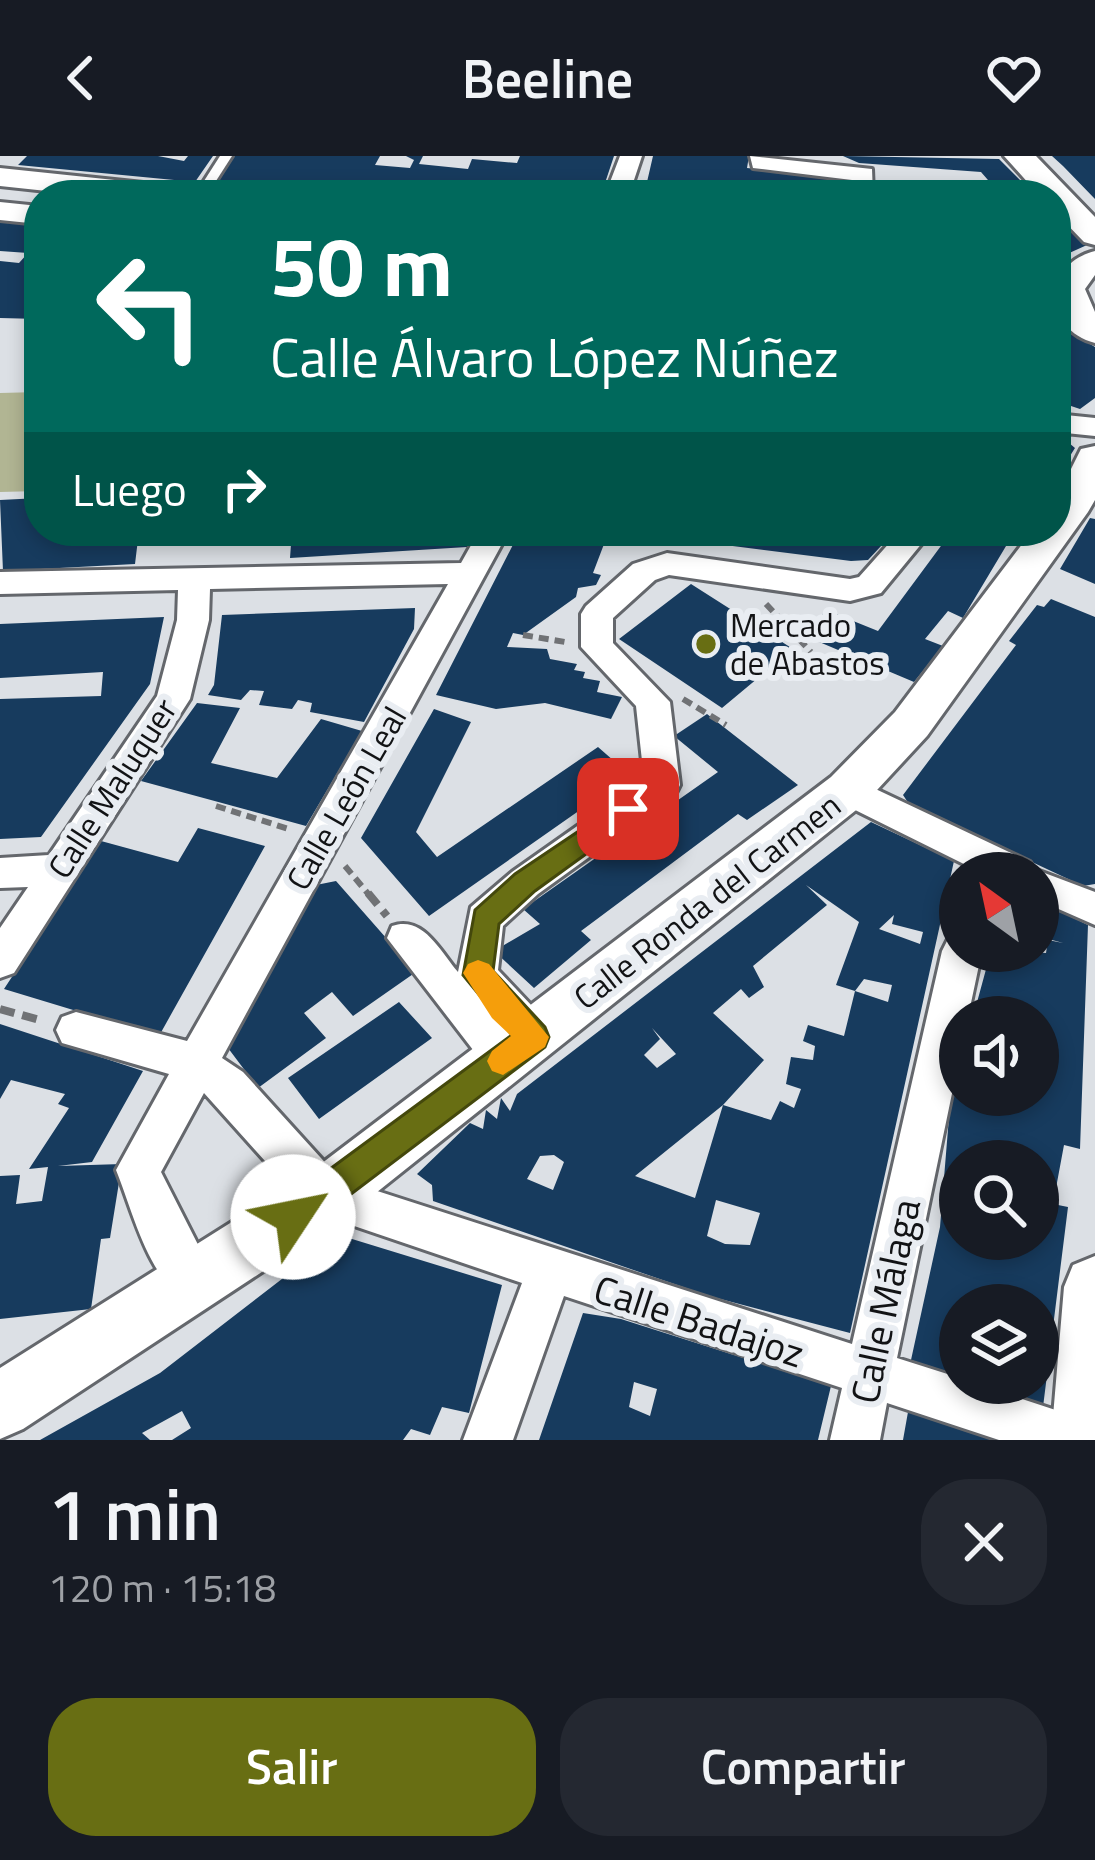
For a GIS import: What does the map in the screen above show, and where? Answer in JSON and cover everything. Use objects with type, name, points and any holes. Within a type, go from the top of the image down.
[{"type":"main road","points":[[1019,156],[1042,180]]},
{"type":"main road","points":[[1071,210],[1095,235]]},
{"type":"main road","name":"Calle Ronda del Carmen","points":[[1071,506],[1095,458]]},
{"type":"main road","name":"Calle Ronda del Carmen","points":[[0,1406],[326,1196],[519,1048],[829,798],[900,720],[1041,546]]},
{"type":"main road","points":[[1085,1412],[1095,1287]]},
{"type":"street","points":[[761,156],[761,163],[864,175],[863,180]]},
{"type":"street","name":"Calle León Leal","points":[[194,1280],[172,1249],[138,1170],[194,1062],[486,546]]},
{"type":"street","points":[[519,1048],[478,975],[485,919],[525,883],[662,784],[653,702],[597,647],[598,614],[644,572],[667,564],[850,590],[870,585],[904,546]]},
{"type":"street","points":[[0,583],[194,591]]},
{"type":"street","points":[[0,607],[194,591],[467,584]]},
{"type":"street","name":"Calle Maluquer","points":[[0,961],[173,699],[194,591]]},
{"type":"street","points":[[829,798],[956,852]]},
{"type":"street","points":[[0,873],[61,870]]},
{"type":"street","points":[[1059,893],[1095,909]]},
{"type":"street","points":[[406,938],[519,1048]]},
{"type":"street","name":"Calle Málaga","points":[[855,1440],[957,972]]},
{"type":"street","points":[[76,1030],[194,1062],[228,1087],[326,1196]]},
{"type":"street","name":"Calle Badajoz","points":[[326,1196],[868,1375],[1085,1412]]},
{"type":"street","points":[[488,1440],[549,1273]]},
{"type":"path","points":[[746,578],[811,652]]},
{"type":"path","points":[[523,635],[597,647]]},
{"type":"path","points":[[216,806],[322,839],[406,938]]},
{"type":"path","points":[[0,1010],[76,1030]]},
{"type":"green space","points":[[24,392],[24,491],[0,492],[0,393]]},
{"type":"building","points":[[27,156],[158,156],[184,161],[188,156],[213,156],[196,180],[18,165]]},
{"type":"building","points":[[227,156],[380,156],[375,165],[410,168],[414,160],[406,156],[423,156],[419,164],[468,169],[472,159],[517,163],[520,156],[614,156],[606,180],[211,180]]},
{"type":"building","points":[[653,156],[749,156],[747,168],[841,177],[841,180],[647,180]]},
{"type":"building","points":[[843,156],[999,159],[1020,180],[988,180],[981,172],[859,163]]},
{"type":"building","points":[[1052,156],[1095,156],[1095,199],[1063,166]]},
{"type":"building","points":[[0,216],[24,219],[24,253],[0,251]]},
{"type":"building","points":[[1071,230],[1087,245],[1071,252]]},
{"type":"building","points":[[24,257],[24,319],[0,318],[0,261],[19,263]]},
{"type":"building","points":[[1071,332],[1095,347],[1095,398],[1080,409],[1071,406]]},
{"type":"building","points":[[24,499],[24,546],[137,546],[135,564],[3,571],[0,500]]},
{"type":"building","points":[[1090,518],[1095,519],[1095,584],[1060,569]]},
{"type":"building","points":[[291,546],[467,546],[467,547],[290,558]]},
{"type":"building","points":[[512,546],[603,546],[593,573],[601,575],[596,585],[578,588],[576,597],[523,635],[513,633],[507,647],[547,649],[550,659],[577,664],[574,670],[585,672],[583,678],[600,681],[597,692],[622,697],[611,719],[545,703],[496,709],[436,695]]},
{"type":"building","points":[[733,546],[881,546],[868,560]]},
{"type":"building","points":[[941,546],[1006,546],[963,618],[948,611],[925,639],[943,646],[914,682],[805,636],[826,610],[878,631]]},
{"type":"building","name":"Mercado de Abastos","points":[[691,584],[793,649],[722,708],[619,639]]},
{"type":"building","points":[[1051,599],[1095,617],[1095,884],[1083,886],[1059,875],[1059,852],[1011,852],[909,804],[903,795],[1016,645],[1009,641],[1037,605],[1044,607]]},
{"type":"building","points":[[415,608],[414,629],[364,722],[310,712],[312,703],[298,700],[292,709],[259,705],[264,691],[250,690],[241,700],[208,695],[214,685],[222,615]]},
{"type":"building","points":[[164,617],[150,684],[41,837],[0,839],[0,699],[101,696],[103,672],[0,678],[0,624]]},
{"type":"building","points":[[197,703],[240,708],[211,763],[277,778],[321,719],[362,731],[306,826],[141,781]]},
{"type":"building","points":[[434,709],[471,722],[416,832],[437,857],[598,747],[630,775],[429,916],[361,838]]},
{"type":"building","points":[[707,714],[798,785],[747,820],[738,814],[581,931],[591,940],[534,988],[494,951],[540,924],[523,909],[718,772],[674,736]]},
{"type":"building","points":[[871,822],[939,854],[939,929],[850,1333],[709,1296],[433,1201],[432,1185],[417,1174],[470,1123],[483,1129],[486,1110],[497,1119],[501,1098],[510,1111],[517,1094]],"holes":[[[806,885],[859,922],[836,985],[855,991],[844,1036],[808,1025],[803,1041],[815,1046],[813,1060],[791,1057],[786,1084],[801,1089],[794,1108],[780,1101],[771,1120],[723,1105],[764,1060],[713,1013],[741,989],[749,998],[764,987],[753,966],[827,905]],[[894,915],[892,924],[923,932],[920,944],[879,929]],[[864,979],[892,985],[888,1002],[855,991]],[[652,1028],[676,1054],[657,1068],[644,1055],[660,1039]],[[723,1105],[695,1198],[635,1176]],[[554,1155],[564,1162],[553,1190],[527,1179],[540,1156]],[[716,1200],[760,1213],[750,1245],[725,1244],[707,1236]]]},
{"type":"building","points":[[198,828],[265,846],[159,1036],[4,989],[101,841],[178,862]]},
{"type":"building","points":[[336,881],[416,972],[353,1016],[332,992],[304,1013],[326,1038],[258,1088],[225,1044],[311,886]]},
{"type":"building","points":[[1059,911],[1088,925],[1080,1149],[1064,1145],[1059,1172],[1059,1140],[947,1140],[949,1116],[1059,1116],[1059,996],[979,996],[985,972],[1059,972],[1059,942],[1063,943],[1059,942]]},
{"type":"building","points":[[399,1002],[432,1038],[319,1119],[288,1078]]},
{"type":"building","points":[[0,1024],[143,1071],[92,1162],[58,1166],[122,1164],[110,1238],[101,1239],[91,1309],[0,1319],[0,1176],[20,1175],[16,1204],[42,1201],[48,1167],[29,1169],[69,1108],[58,1104],[65,1094],[11,1080],[0,1099]]},
{"type":"building","points":[[1059,1205],[1068,1207],[1058,1284],[939,1284],[939,1370],[911,1360],[939,1232],[939,1260],[1059,1260]]},
{"type":"building","points":[[339,1235],[502,1285],[469,1413],[442,1407],[430,1435],[411,1429],[403,1440],[172,1440],[191,1428],[182,1411],[142,1433],[150,1440],[40,1440],[160,1373]]},
{"type":"building","points":[[583,1313],[621,1319],[831,1386],[818,1440],[539,1440]],"holes":[[[634,1382],[657,1389],[650,1416],[629,1407]]]},
{"type":"building","points":[[908,1412],[989,1439],[989,1440],[903,1440]]},
{"type":"slow traffic","points":[[478,973],[503,1008],[534,1037],[503,1061]]},
{"type":"place","name":"Mercado de Abastos","points":[[706,644]]},
{"type":"route","points":[[293,1217],[534,1037],[478,975],[485,919],[525,883],[628,809]]}]
